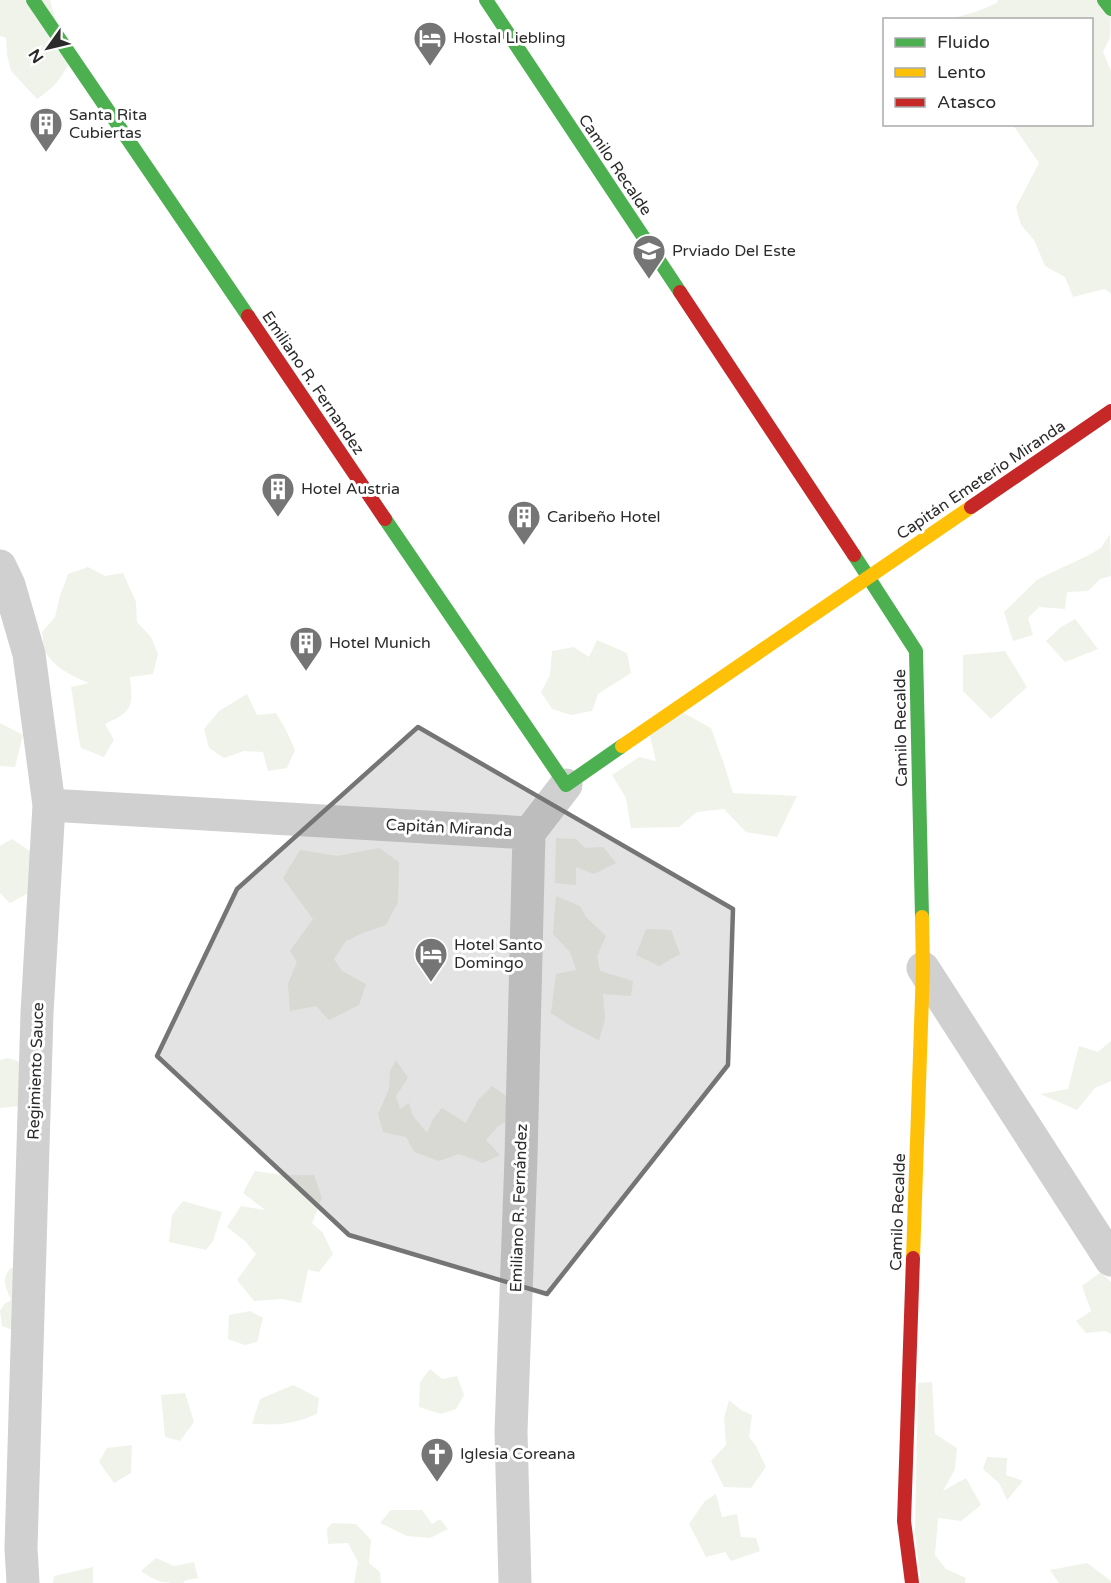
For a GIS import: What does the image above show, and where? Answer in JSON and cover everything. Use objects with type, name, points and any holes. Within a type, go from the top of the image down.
[{"type":"main road","name":"Emiliano R. Fernandez","points":[[33,0],[566,785]]},
{"type":"main road","name":"Camilo Recalde","points":[[486,0],[916,651],[923,968],[904,1521],[912,1583]]},
{"type":"main road","points":[[1104,0],[1111,9]]},
{"type":"main road","name":"Capitán Emeterio Miranda","points":[[869,577],[1111,411]]},
{"type":"main road","name":"Capitán Miranda","points":[[566,785],[869,577]]},
{"type":"street","name":"Regimiento Sauce","points":[[0,566],[9,585],[29,654],[49,805],[37,1013],[21,1536],[22,1583]]},
{"type":"street","name":"Capitán Miranda","points":[[49,805],[529,833],[566,785]]},
{"type":"street","name":"Emiliano R. Fernández","points":[[515,1583],[512,1432],[529,833]]},
{"type":"street","points":[[923,968],[1111,1260]]},
{"type":"highlighted area","points":[[418,727],[733,909],[728,1065],[547,1294],[349,1235],[157,1056],[237,889]]},
{"type":"shaded area","points":[[0,0],[50,0],[68,65],[55,85],[37,99],[11,71],[6,38],[0,36]]},
{"type":"shaded area","points":[[998,0],[1111,0],[1110,38],[1103,52],[1111,71],[1111,294],[1105,289],[1073,297],[1065,277],[1045,266],[1034,240],[1021,225],[1016,207],[1039,163],[1014,126],[1093,126],[1093,18],[954,18],[997,3]]},
{"type":"shaded area","points":[[1110,534],[1111,576],[1100,579],[1088,591],[1067,592],[1065,609],[1039,607],[1028,618],[1033,635],[1013,641],[1004,612],[1038,579],[1101,548]]},
{"type":"shaded area","points":[[88,567],[105,576],[123,573],[136,602],[137,622],[151,637],[158,654],[153,674],[130,677],[131,702],[126,711],[105,724],[114,740],[104,757],[81,748],[79,740],[71,687],[89,683],[58,667],[45,651],[43,644],[42,632],[55,617],[68,574]]},
{"type":"shaded area","points":[[1075,619],[1098,649],[1065,662],[1046,641],[1061,627]]},
{"type":"shaded area","points":[[597,640],[627,653],[631,673],[598,694],[592,711],[571,715],[552,709],[541,692],[550,675],[552,651],[574,647],[589,657]]},
{"type":"shaded area","points":[[1005,651],[1027,687],[991,719],[963,691],[963,655]]},
{"type":"shaded area","points":[[247,694],[257,715],[276,713],[286,730],[295,750],[287,768],[268,771],[263,752],[244,751],[224,758],[209,748],[204,729],[219,711]]},
{"type":"shaded area","points":[[680,711],[711,728],[733,793],[797,796],[777,837],[746,832],[724,809],[697,812],[679,827],[631,828],[626,798],[612,775],[639,757],[656,761],[650,736]]},
{"type":"shaded area","points":[[0,723],[23,735],[15,767],[0,766]]},
{"type":"shaded area","points":[[556,838],[576,839],[585,848],[603,847],[616,863],[594,874],[576,867],[576,885],[555,883]]},
{"type":"shaded area","points":[[12,839],[30,851],[34,890],[10,903],[0,893],[0,846]]},
{"type":"shaded area","points":[[379,848],[399,862],[398,902],[386,925],[346,941],[334,959],[342,971],[366,984],[359,1005],[329,1020],[316,1006],[290,1011],[288,984],[297,962],[290,951],[313,919],[283,878],[300,850],[337,856]]},
{"type":"shaded area","points":[[556,896],[580,906],[586,917],[606,936],[597,956],[600,971],[633,981],[631,996],[603,994],[605,1019],[599,1040],[551,1013],[556,974],[576,970],[570,952],[553,934]]},
{"type":"shaded area","points":[[646,929],[671,930],[680,954],[659,966],[636,955]]},
{"type":"shaded area","points":[[1111,1041],[1111,1081],[1095,1088],[1077,1110],[1040,1094],[1068,1089],[1079,1046],[1098,1052]]},
{"type":"shaded area","points":[[8,1058],[29,1065],[20,1106],[0,1108],[0,1060]]},
{"type":"shaded area","points":[[396,1060],[408,1078],[396,1096],[400,1109],[409,1103],[413,1116],[427,1133],[433,1119],[442,1108],[466,1123],[478,1100],[492,1086],[512,1100],[510,1119],[498,1126],[486,1140],[500,1155],[483,1163],[459,1154],[439,1161],[414,1152],[406,1137],[383,1132],[378,1114],[389,1089],[390,1071]]},
{"type":"shaded area","points":[[255,1171],[283,1175],[314,1175],[322,1198],[312,1223],[323,1233],[333,1254],[319,1272],[308,1270],[301,1303],[282,1299],[254,1301],[237,1280],[256,1254],[246,1242],[227,1227],[241,1206],[265,1210],[243,1193]]},
{"type":"shaded area","points":[[183,1201],[222,1212],[213,1241],[206,1250],[169,1242],[172,1215]]},
{"type":"shaded area","points":[[11,1268],[15,1268],[18,1327],[10,1329],[2,1326],[0,1311],[4,1304],[11,1300],[5,1280]]},
{"type":"shaded area","points":[[1101,1272],[1111,1282],[1111,1334],[1105,1331],[1086,1333],[1076,1321],[1091,1311],[1082,1286]]},
{"type":"shaded area","points":[[250,1311],[263,1318],[257,1342],[245,1345],[228,1339],[229,1315]]},
{"type":"shaded area","points":[[430,1369],[442,1379],[457,1376],[464,1395],[456,1409],[441,1414],[419,1407],[420,1382]]},
{"type":"shaded area","points":[[932,1382],[935,1434],[957,1448],[955,1469],[943,1491],[966,1478],[981,1505],[961,1521],[938,1518],[935,1555],[946,1569],[966,1578],[965,1583],[921,1583],[915,1533],[918,1383]]},
{"type":"shaded area","points":[[293,1385],[319,1398],[317,1414],[285,1423],[252,1424],[260,1399]]},
{"type":"shaded area","points":[[185,1393],[194,1422],[180,1441],[165,1437],[161,1395]]},
{"type":"shaded area","points":[[729,1400],[741,1410],[752,1415],[749,1437],[766,1467],[751,1488],[724,1487],[711,1461],[726,1445],[724,1418]]},
{"type":"shaded area","points":[[132,1445],[131,1473],[114,1483],[99,1462],[107,1448]]},
{"type":"shaded area","points":[[987,1457],[1007,1458],[1006,1475],[1023,1481],[1007,1500],[999,1483],[983,1469]]},
{"type":"shaded area","points":[[716,1494],[722,1517],[737,1514],[741,1537],[756,1538],[760,1551],[731,1561],[725,1552],[706,1557],[689,1524],[705,1501]]},
{"type":"shaded area","points":[[391,1510],[422,1510],[432,1524],[440,1519],[448,1529],[430,1538],[407,1536],[380,1523]]},
{"type":"shaded area","points":[[332,1523],[356,1524],[371,1540],[369,1563],[380,1572],[381,1583],[354,1583],[358,1562],[348,1543],[328,1544],[327,1529]]},
{"type":"shaded area","points":[[156,1558],[174,1566],[194,1562],[198,1578],[186,1580],[183,1583],[156,1580],[141,1571]]},
{"type":"shaded area","points":[[1087,1563],[1111,1583],[1059,1583],[1050,1570]]},
{"type":"shaded area","points":[[93,1567],[93,1583],[53,1583],[54,1576]]},
{"type":"traffic: fast","points":[[33,0],[248,316]]},
{"type":"traffic: fast","points":[[486,0],[680,292]]},
{"type":"traffic: fast","points":[[1104,0],[1111,9]]},
{"type":"traffic: fast","points":[[385,519],[566,785],[622,746]]},
{"type":"traffic: fast","points":[[854,555],[916,651],[922,917]]},
{"type":"traffic: slow","points":[[622,746],[971,507]]},
{"type":"traffic: slow","points":[[913,1258],[923,968],[922,917]]},
{"type":"traffic: jam","points":[[680,292],[854,555]]},
{"type":"traffic: jam","points":[[248,316],[385,519]]},
{"type":"traffic: jam","points":[[971,507],[1111,411]]},
{"type":"traffic: jam","points":[[912,1583],[904,1521],[913,1258]]},
{"type":"place","name":"Hostal Liebling","points":[[430,67]]},
{"type":"place","name":"Santa Rita Cubiertas","points":[[46,153]]},
{"type":"place","name":"Prviado Del Este","points":[[649,280]]},
{"type":"place","name":"Hotel Austria","points":[[278,518]]},
{"type":"place","name":"Caribeño Hotel","points":[[524,546]]},
{"type":"place","name":"Hotel Munich","points":[[306,672]]},
{"type":"place","name":"Hotel Santo Domingo","points":[[431,983]]},
{"type":"place","name":"Iglesia Coreana","points":[[437,1483]]}]
